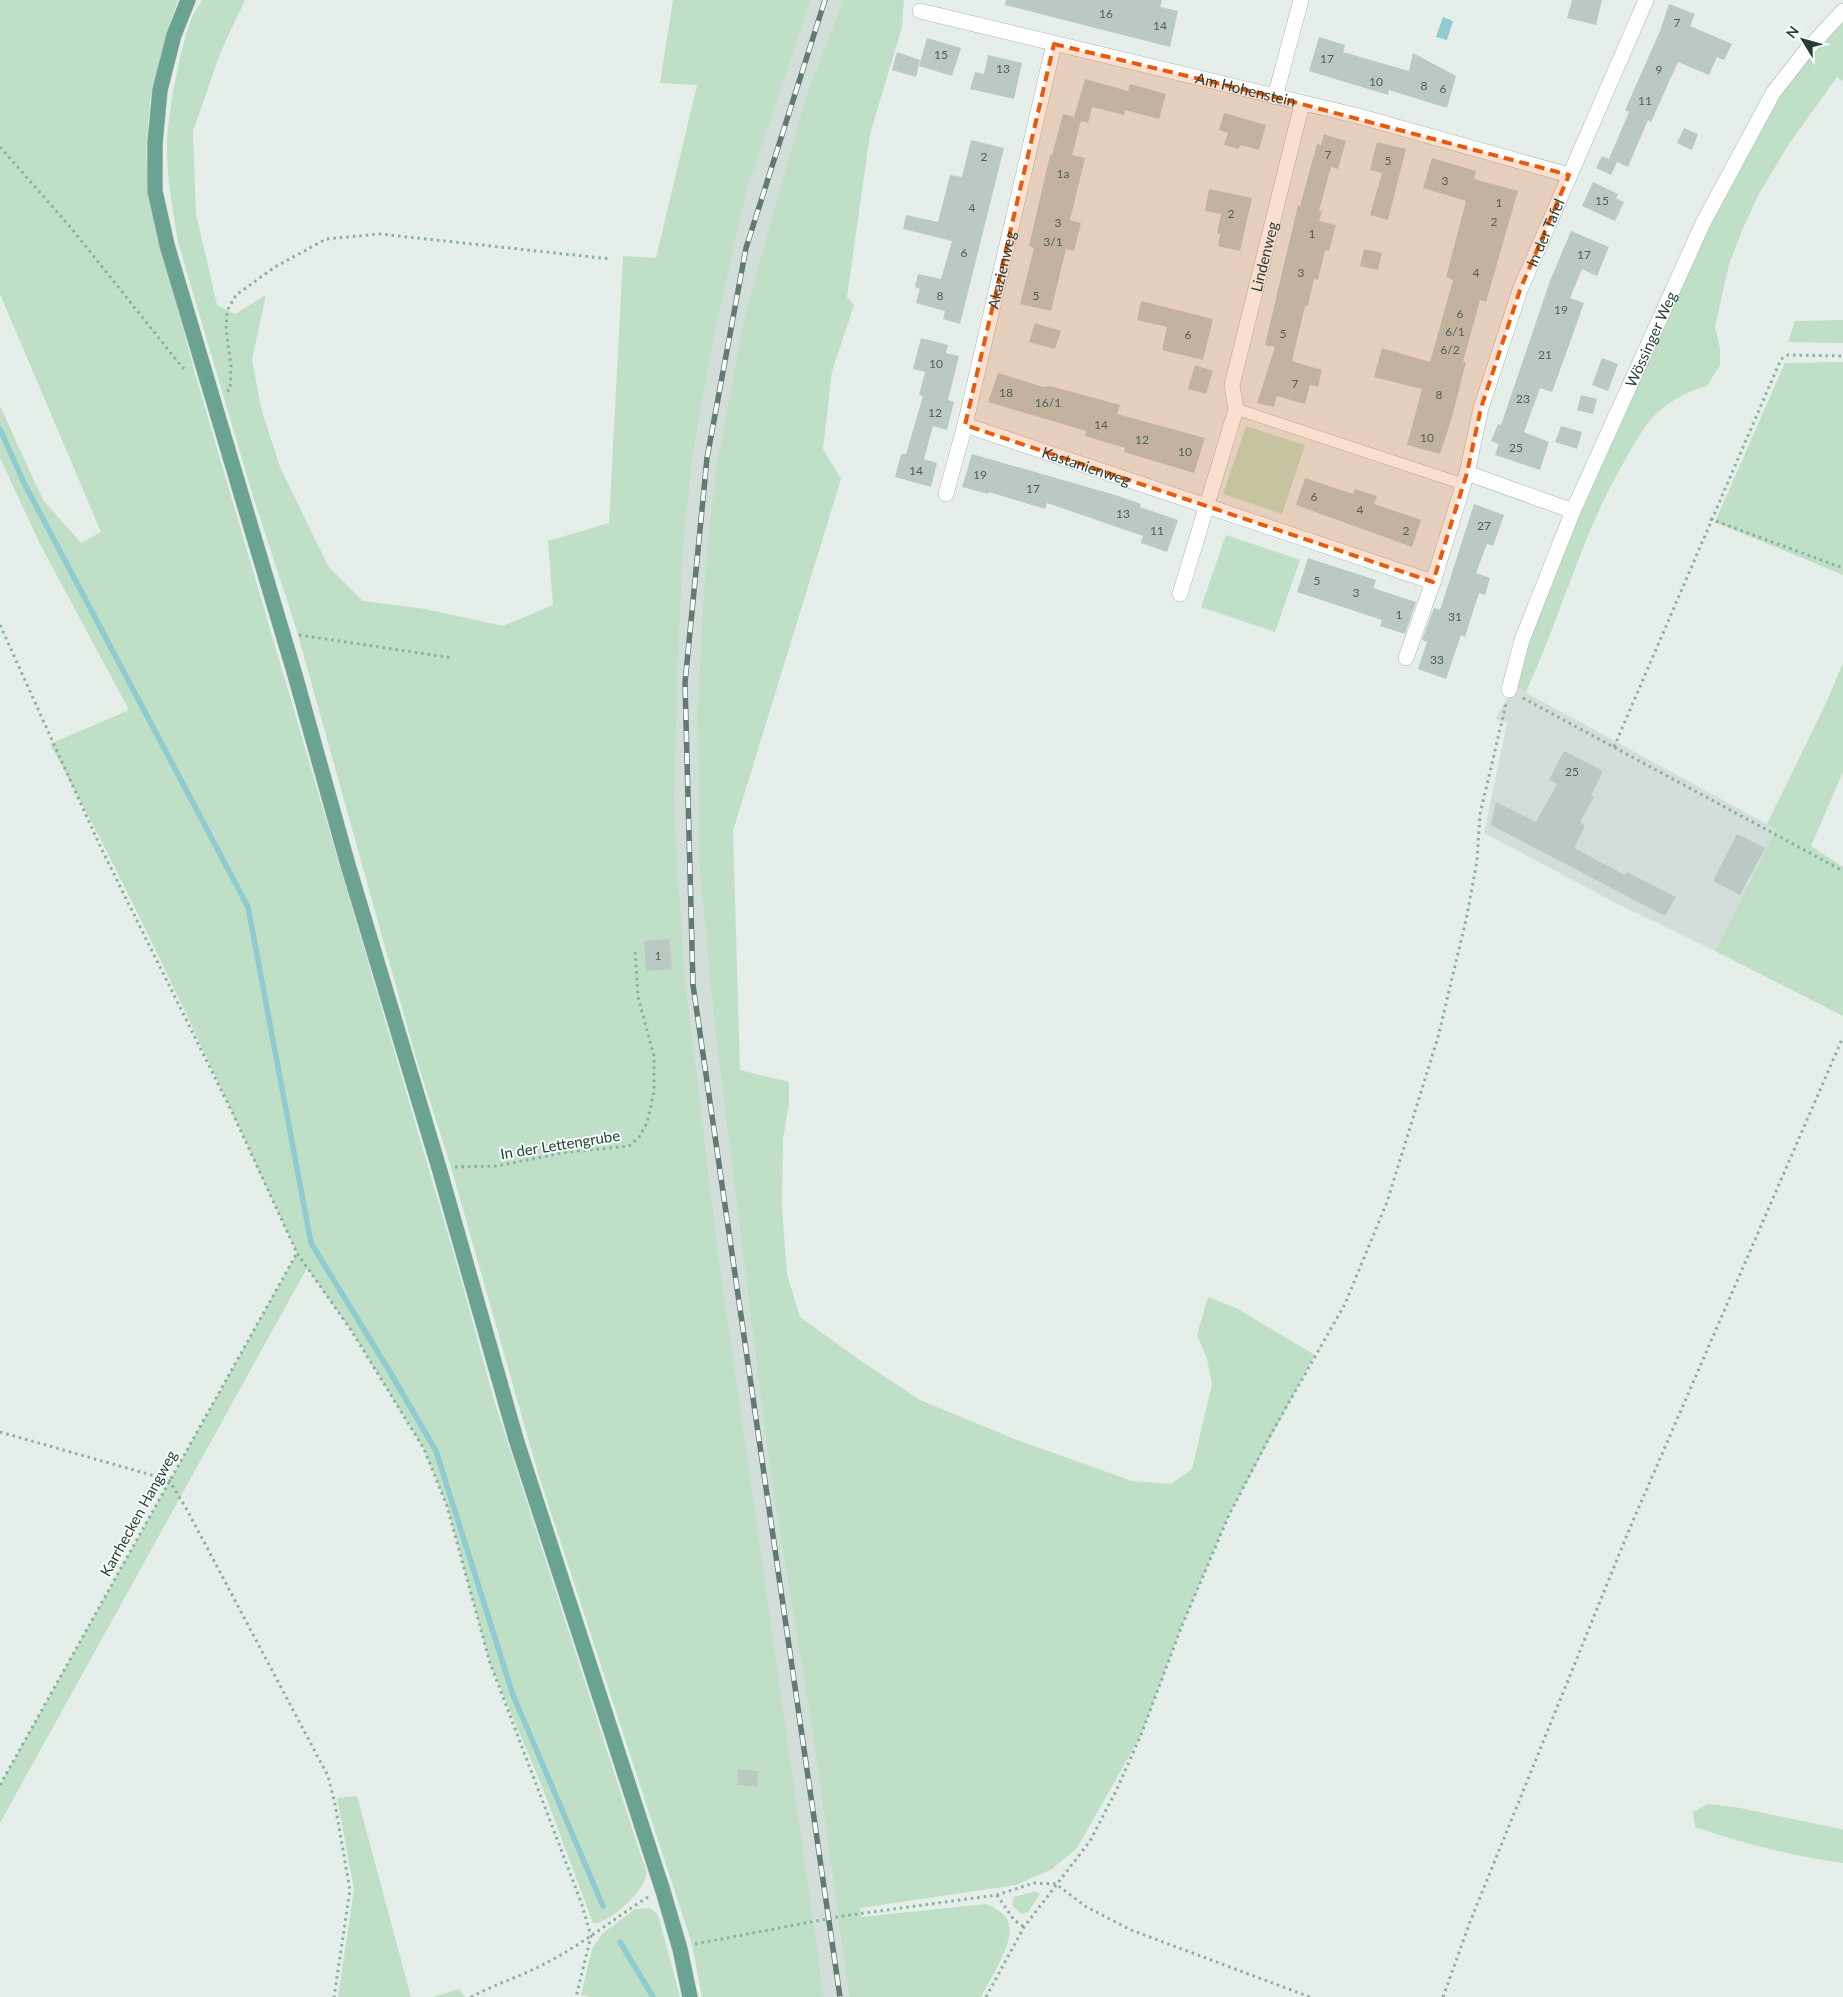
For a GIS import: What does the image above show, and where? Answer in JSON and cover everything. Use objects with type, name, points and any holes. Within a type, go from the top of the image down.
[{"type":"main road","points":[[188,0],[174,35],[160,90],[155,143],[155,191],[167,244],[295,675],[348,865],[439,1168],[516,1438],[662,1891],[680,1949],[690,1997]]},
{"type":"street","points":[[1275,97],[1301,0]]},
{"type":"street","name":"In der Tafel","points":[[1406,658],[1433,582],[1465,478],[1481,408],[1520,290],[1646,0]]},
{"type":"street","name":"Am Hohenstein","points":[[920,11],[1358,116],[1568,176]]},
{"type":"street","name":"Wössinger Weg","points":[[1509,690],[1522,640],[1573,511],[1702,223],[1773,93],[1842,12]]},
{"type":"street","name":"Akazienweg","points":[[946,494],[965,425],[1054,44]]},
{"type":"street","name":"Lindenweg","points":[[1236,410],[1232,385],[1302,104]]},
{"type":"street","points":[[1180,594],[1236,410]]},
{"type":"street","name":"Kastanienweg","points":[[965,425],[1433,582]]},
{"type":"street","points":[[1465,478],[1573,511]]},
{"type":"lane","points":[[1236,410],[1465,478]]},
{"type":"path","points":[[0,146],[72,229],[182,367],[192,373],[205,370]]},
{"type":"path","points":[[214,399],[230,390],[231,365],[226,329],[227,311],[236,295],[275,267],[326,239],[380,234],[611,259]]},
{"type":"path","points":[[1614,747],[1710,518],[1781,359],[1788,355],[1843,356]]},
{"type":"path","points":[[1710,518],[1843,568]]},
{"type":"path","points":[[0,625],[100,846],[232,1114],[297,1253],[350,1330],[424,1449],[447,1506],[490,1663],[581,1902],[591,1936],[576,1997]]},
{"type":"path","points":[[316,638],[452,658]]},
{"type":"path","points":[[986,1997],[1024,1927],[1090,1840],[1116,1791],[1141,1735],[1181,1628],[1229,1515],[1271,1434],[1345,1304],[1387,1202],[1442,1019],[1466,920],[1476,861],[1480,814],[1509,690],[1843,871]]},
{"type":"path","name":"In der Lettengrube","points":[[439,1168],[497,1166],[568,1152],[629,1146],[639,1137],[646,1123],[654,1092],[654,1056],[638,997],[635,949]]},
{"type":"path","points":[[1443,1997],[1470,1922],[1629,1530],[1843,1037]]},
{"type":"path","name":"Karrhecken Hangweg","points":[[0,1785],[297,1253]]},
{"type":"path","points":[[0,1432],[169,1480],[186,1508],[328,1776],[335,1804],[350,1890],[334,1997]]},
{"type":"path","points":[[680,1949],[692,1944],[726,1937],[842,1916],[997,1895],[1034,1883],[1056,1884],[1085,1906],[1131,1930],[1310,1997]]},
{"type":"path","points":[[471,1997],[547,1963],[591,1936],[618,1916],[662,1891]]},
{"type":"path","points":[[997,1895],[1014,1920],[1024,1927]]},
{"type":"highlighted area","points":[[1054,44],[1275,97],[1569,175],[1520,290],[1481,408],[1467,473],[1433,582],[965,425]]},
{"type":"shaded area","points":[[811,0],[843,0],[806,97],[705,570],[697,710],[698,853],[714,1021],[769,1466],[814,1743],[849,1997],[824,1997],[764,1590],[720,1267],[684,967],[674,806],[682,560],[692,461],[714,337],[747,190]]},
{"type":"shaded area","points":[[1514,686],[1776,829],[1715,951],[1614,902],[1484,833],[1507,723],[1495,719]]},
{"type":"green space","points":[[0,0],[178,0],[166,35],[150,101],[146,154],[151,208],[196,377],[457,1265],[494,1400],[645,1867],[646,1876],[639,1890],[616,1913],[600,1922],[593,1923],[543,1789],[490,1663],[447,1506],[424,1449],[351,1330],[307,1268],[0,1823],[0,1785],[297,1253],[147,933],[50,744],[129,710],[40,544],[0,458],[0,406],[43,500],[81,543],[101,532],[0,294]]},
{"type":"green space","points":[[202,0],[245,0],[221,51],[193,131],[196,214],[217,305],[235,314],[266,295],[252,359],[261,408],[280,467],[328,566],[363,601],[425,609],[503,626],[553,605],[548,541],[609,523],[623,256],[656,258],[697,85],[660,83],[673,0],[811,0],[747,190],[714,337],[692,461],[682,560],[674,806],[684,967],[720,1267],[824,1997],[702,1997],[692,1944],[538,1473],[451,1167],[416,1058],[296,628],[252,493],[178,242],[169,183],[167,159],[168,134],[172,101],[183,48],[192,17]],"holes":[[[738,1769],[758,1771],[756,1787],[737,1785]]]},
{"type":"green space","points":[[843,0],[904,0],[902,27],[870,134],[847,297],[854,305],[832,371],[823,449],[841,479],[733,831],[740,1070],[789,1082],[789,1105],[783,1138],[782,1208],[787,1274],[800,1317],[920,1400],[1012,1438],[1132,1481],[1171,1484],[1192,1469],[1212,1384],[1207,1359],[1197,1335],[1208,1297],[1236,1308],[1315,1355],[1229,1515],[1181,1628],[1141,1735],[1077,1848],[1052,1869],[1016,1885],[860,1908],[861,1917],[986,1904],[1000,1911],[1008,1920],[1010,1931],[1005,1950],[981,1997],[849,1997],[814,1743],[769,1466],[714,1021],[698,853],[697,710],[705,570],[716,470],[745,315],[806,97]]},
{"type":"green space","points":[[1843,19],[1843,81],[1837,77],[1789,144],[1759,194],[1729,264],[1715,327],[1720,348],[1720,365],[1707,386],[1680,396],[1657,413],[1636,442],[1596,516],[1526,692],[1514,686],[1530,631],[1596,467],[1719,203],[1784,88]]},
{"type":"green space","points":[[1843,320],[1843,343],[1788,342],[1795,321]]},
{"type":"green space","points":[[1843,362],[1843,575],[1715,522],[1785,363]]},
{"type":"green space","points":[[1246,426],[1305,445],[1282,514],[1223,494]]},
{"type":"green space","points":[[1226,535],[1300,560],[1275,632],[1201,607]]},
{"type":"green space","points":[[1843,663],[1843,772],[1811,846],[1843,867],[1843,1016],[1715,951],[1776,829],[1767,824],[1826,703]]},
{"type":"green space","points":[[357,1796],[411,1997],[338,1997],[354,1889],[337,1798]]},
{"type":"green space","points":[[1708,1804],[1735,1807],[1841,1829],[1843,1830],[1843,1863],[1768,1849],[1695,1827],[1693,1812]]},
{"type":"green space","points":[[1035,1891],[1040,1894],[1028,1912],[1021,1914],[1012,1905],[1014,1897]]},
{"type":"green space","points":[[650,1908],[658,1915],[680,1997],[592,1997],[581,1995],[592,1949],[602,1934],[635,1909]]},
{"type":"green space","points":[[459,1989],[465,1997],[433,1997]]},
{"type":"water","points":[[1443,17],[1453,21],[1447,40],[1436,37]]},
{"type":"building","points":[[1006,0],[1162,0],[1160,7],[1178,11],[1170,47],[1005,5]]},
{"type":"building","points":[[1572,0],[1602,0],[1596,25],[1567,18]]},
{"type":"building","points":[[1669,4],[1695,14],[1690,26],[1732,44],[1724,60],[1717,57],[1709,75],[1678,62],[1651,122],[1648,120],[1628,167],[1615,161],[1617,162],[1611,175],[1596,168],[1602,156],[1609,159],[1629,112],[1625,110],[1660,31]]},
{"type":"building","points":[[1319,37],[1345,45],[1343,52],[1409,71],[1413,53],[1456,76],[1447,108],[1389,90],[1388,95],[1309,71]]},
{"type":"building","points":[[927,38],[961,48],[952,76],[919,66]]},
{"type":"building","points":[[897,52],[920,60],[916,77],[892,70]]},
{"type":"building","points":[[988,55],[1022,63],[1014,99],[970,89],[975,72],[984,74]]},
{"type":"building","points":[[1085,79],[1128,91],[1130,84],[1166,94],[1159,119],[1125,110],[1124,115],[1092,107],[1088,123],[1081,121],[1072,155],[1085,158],[1070,220],[1081,223],[1074,251],[1066,249],[1051,311],[1020,304],[1034,248],[1029,246],[1050,155],[1052,155],[1063,114],[1074,117]]},
{"type":"building","points":[[1224,113],[1266,125],[1259,150],[1240,145],[1239,149],[1224,145],[1228,133],[1219,130]]},
{"type":"building","points":[[1684,128],[1698,134],[1692,150],[1677,143]]},
{"type":"building","points":[[1324,134],[1346,141],[1338,169],[1331,167],[1319,211],[1322,211],[1319,221],[1336,225],[1329,251],[1325,250],[1318,280],[1314,279],[1308,306],[1305,306],[1292,361],[1322,370],[1318,387],[1310,385],[1305,404],[1277,396],[1274,407],[1257,403],[1275,347],[1265,345],[1298,205],[1300,206],[1317,144],[1321,145]]},
{"type":"building","points":[[971,140],[1004,148],[960,324],[943,319],[945,311],[916,303],[920,289],[915,287],[918,274],[941,279],[952,241],[903,229],[906,215],[938,222],[950,175],[962,177]]},
{"type":"building","points":[[1377,142],[1406,149],[1388,220],[1370,215],[1382,173],[1370,170]]},
{"type":"building","points":[[1432,158],[1476,171],[1474,179],[1518,191],[1486,302],[1480,300],[1463,362],[1466,362],[1453,414],[1440,454],[1407,445],[1422,389],[1374,377],[1382,348],[1430,362],[1453,280],[1446,277],[1466,201],[1423,188]]},
{"type":"building","points":[[1593,182],[1618,194],[1616,198],[1624,202],[1615,221],[1582,206]]},
{"type":"building","points":[[1209,189],[1252,198],[1240,251],[1218,246],[1220,234],[1217,233],[1221,214],[1205,211]]},
{"type":"building","points":[[1571,231],[1609,247],[1597,276],[1582,269],[1570,298],[1584,303],[1568,348],[1552,392],[1540,388],[1524,432],[1549,442],[1540,470],[1495,455],[1499,444],[1491,441],[1498,424],[1501,425],[1550,281]]},
{"type":"building","points":[[1364,249],[1382,253],[1378,270],[1360,266]]},
{"type":"building","points":[[1141,301],[1213,319],[1203,360],[1162,350],[1167,327],[1137,320]]},
{"type":"building","points":[[1035,323],[1061,331],[1055,349],[1029,342]]},
{"type":"building","points":[[921,338],[948,345],[946,353],[959,356],[948,400],[954,402],[947,430],[933,426],[924,459],[937,463],[931,487],[895,477],[901,454],[906,454],[923,396],[919,395],[925,372],[913,369]]},
{"type":"building","points":[[1602,358],[1618,364],[1608,391],[1592,385]]},
{"type":"building","points":[[1195,365],[1213,371],[1206,394],[1188,389]]},
{"type":"building","points":[[998,373],[1043,387],[1050,386],[1120,405],[1117,414],[1205,438],[1194,473],[1124,452],[1125,448],[1085,436],[1086,431],[988,402]]},
{"type":"building","points":[[1581,395],[1597,399],[1593,414],[1577,410]]},
{"type":"building","points":[[1561,426],[1582,432],[1577,449],[1555,442]]},
{"type":"building","points":[[972,454],[1115,495],[1141,504],[1140,507],[1178,520],[1167,552],[1141,543],[1143,536],[1047,503],[1045,509],[989,492],[988,494],[962,487]]},
{"type":"building","points":[[1305,478],[1353,494],[1355,489],[1377,496],[1374,504],[1421,520],[1412,547],[1296,505]]},
{"type":"building","points":[[1474,504],[1504,515],[1493,546],[1487,544],[1476,573],[1490,578],[1485,595],[1479,593],[1465,637],[1461,635],[1446,679],[1418,669],[1427,642],[1422,640],[1434,608],[1440,610]]},
{"type":"building","points":[[1308,558],[1376,580],[1373,588],[1416,602],[1405,634],[1380,626],[1382,620],[1297,592]]},
{"type":"building","points":[[1564,751],[1603,771],[1591,795],[1594,797],[1580,822],[1585,826],[1574,848],[1625,875],[1627,872],[1676,897],[1665,916],[1491,825],[1496,802],[1536,822],[1557,784],[1549,780]]},
{"type":"building","points":[[1737,834],[1765,848],[1740,895],[1713,881]]},
{"type":"building","points":[[669,939],[672,969],[646,971],[644,941]]},
{"type":"building","points":[[738,1769],[758,1771],[757,1787],[737,1785]]},
{"type":"waterway","points":[[0,429],[24,483],[248,907],[311,1243],[436,1451],[513,1695],[603,1906]]},
{"type":"waterway","points":[[620,1942],[653,1997]]},
{"type":"railway","points":[[825,0],[746,248],[707,458],[685,683],[693,985],[840,1997]]}]
